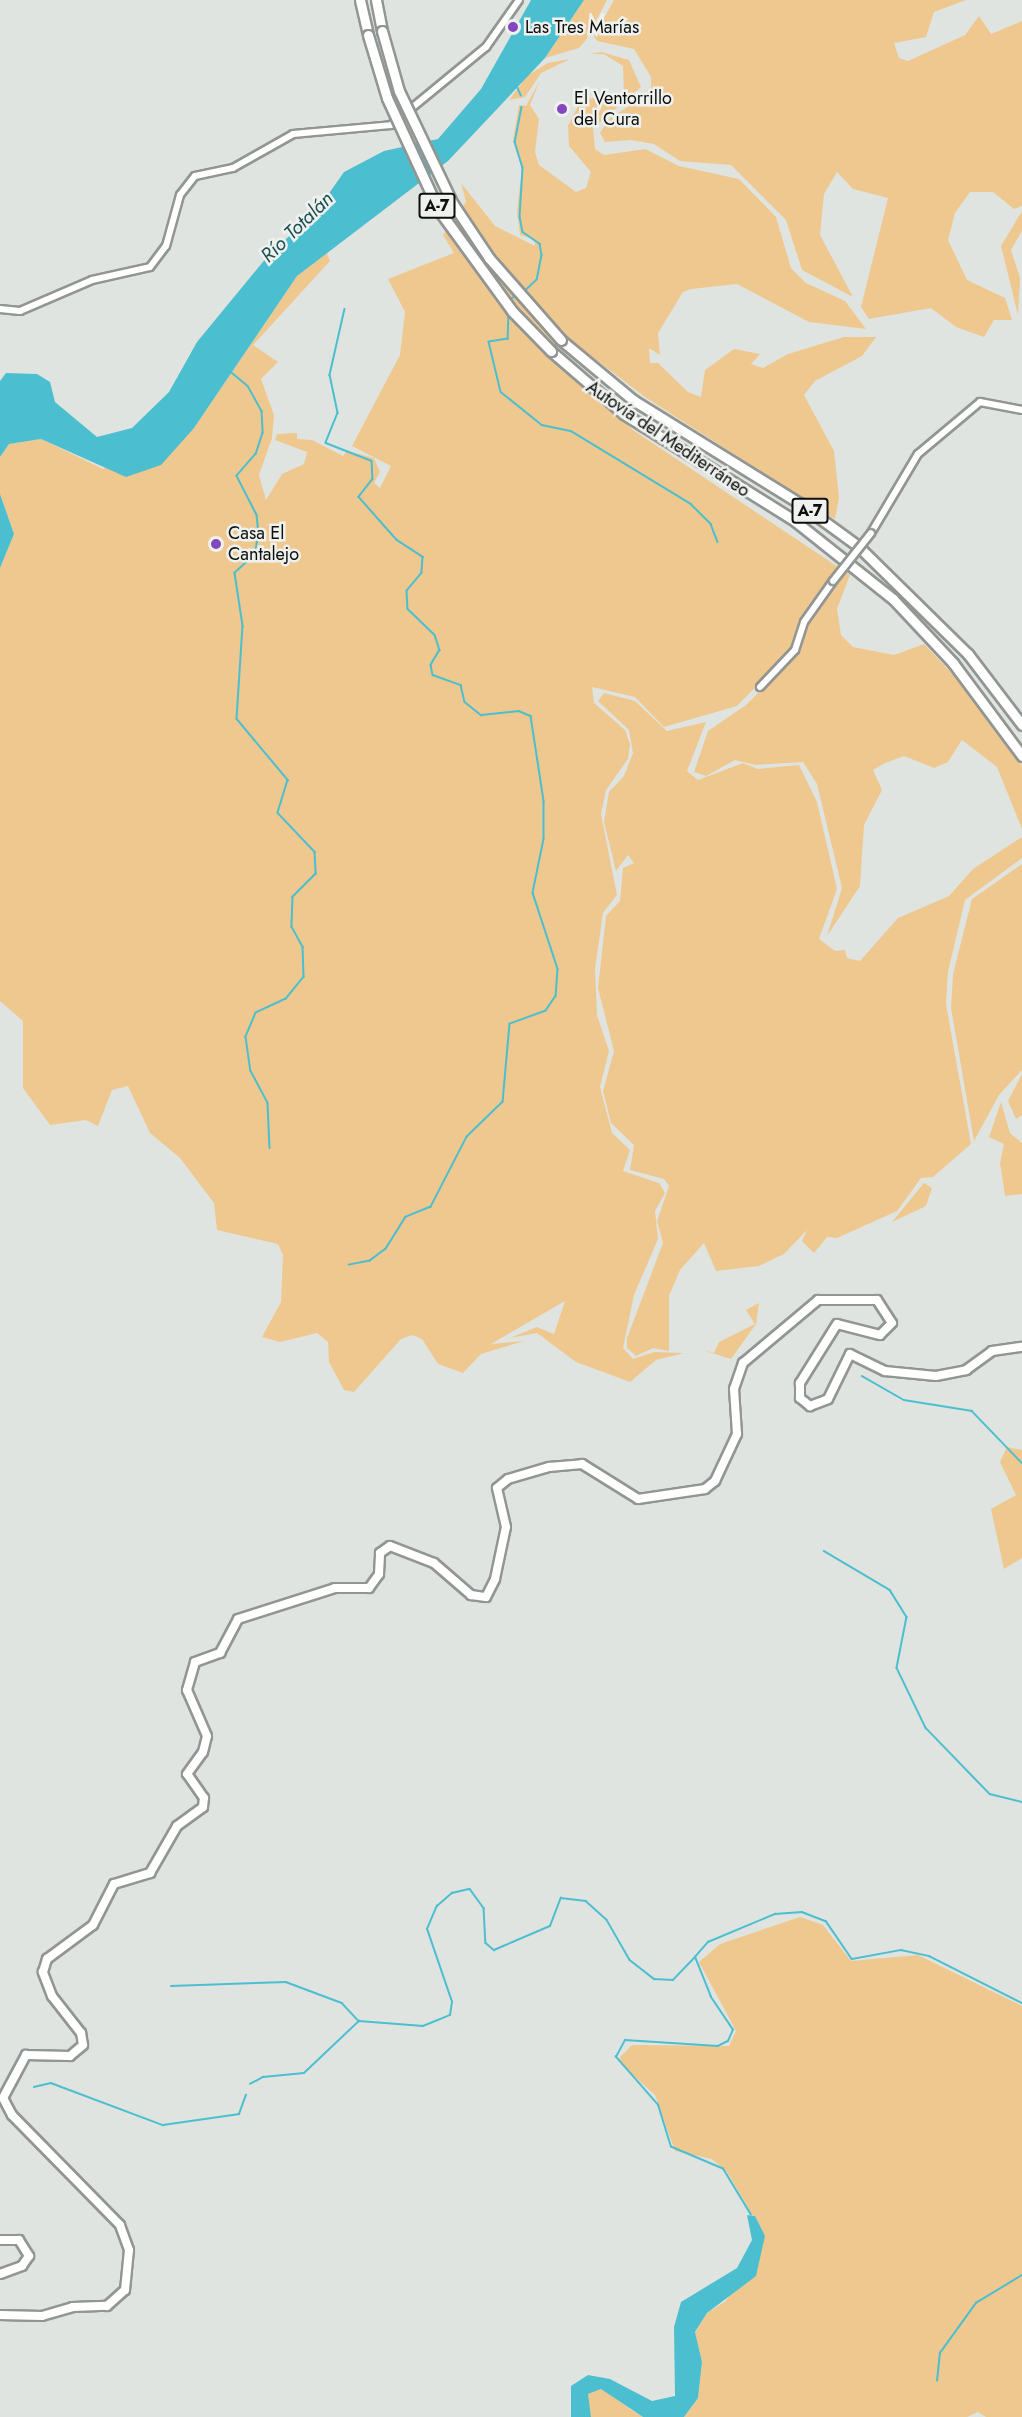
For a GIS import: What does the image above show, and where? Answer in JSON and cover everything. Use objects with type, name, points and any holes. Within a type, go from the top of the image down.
[{"type":"highway","name":"Autovía del Mediterráneo","points":[[360,0],[387,98],[438,209],[512,311],[551,351],[624,414],[795,521],[893,599],[953,663],[1022,756]]},
{"type":"highway","name":"Autovía del Mediterráneo","points":[[376,0],[399,91],[453,204],[496,266],[561,340],[633,400],[800,503],[858,546],[968,654],[1022,725]]},
{"type":"main road","points":[[0,2316],[42,2316],[73,2307],[108,2306],[125,2290],[129,2250],[120,2225],[12,2115],[3,2098],[26,2055],[70,2056],[83,2045],[81,2033],[52,1996],[43,1972],[46,1959],[93,1925],[114,1884],[154,1868],[177,1826],[203,1807],[204,1798],[187,1774],[203,1752],[207,1736],[187,1690],[195,1662],[220,1653],[238,1619],[335,1588],[369,1588],[379,1574],[380,1553],[390,1546],[434,1563],[471,1595],[486,1597],[495,1579],[506,1527],[497,1488],[508,1479],[549,1467],[582,1464],[638,1499],[705,1489],[715,1481],[737,1434],[734,1389],[743,1363],[818,1300],[877,1300],[892,1323],[880,1335],[837,1324],[800,1383],[800,1398],[810,1406],[828,1398],[850,1354],[885,1371],[936,1376],[966,1370],[992,1351],[1022,1347]]},
{"type":"main road","points":[[0,2240],[19,2240],[29,2256],[22,2266],[0,2274]]},
{"type":"street","points":[[0,309],[20,311],[92,280],[150,267],[166,246],[180,195],[195,176],[233,168],[293,134],[375,131],[405,118],[486,47],[519,0]]},
{"type":"street","points":[[760,687],[795,650],[804,622],[871,532],[918,454],[980,402],[1022,410]]},
{"type":"shaded area","points":[[584,0],[607,0],[586,40],[579,48],[545,58]]},
{"type":"shaded area","points":[[614,0],[966,0],[934,12],[926,37],[894,43],[899,58],[908,61],[965,35],[979,16],[991,34],[1022,21],[1022,206],[1014,209],[993,192],[970,192],[955,213],[948,240],[967,280],[1005,298],[1012,320],[994,320],[984,337],[956,327],[931,308],[869,319],[861,307],[888,198],[853,189],[837,172],[824,194],[820,235],[853,297],[802,270],[786,220],[731,165],[680,161],[654,144],[631,140],[605,142],[600,133],[609,119],[651,92],[651,77],[634,49],[597,41],[594,36]]},
{"type":"shaded area","points":[[601,52],[629,60],[641,87],[593,128],[595,149],[604,155],[645,149],[679,166],[739,179],[776,217],[791,268],[806,283],[845,301],[866,329],[809,322],[737,284],[691,289],[683,292],[658,333],[660,355],[649,348],[650,363],[658,363],[688,392],[701,397],[705,370],[734,349],[760,354],[751,364],[763,368],[788,354],[844,337],[876,337],[862,356],[815,381],[804,395],[834,451],[839,498],[835,519],[645,397],[565,336],[547,355],[633,430],[850,575],[837,609],[841,635],[853,647],[894,655],[924,644],[983,706],[1022,766],[1022,829],[997,767],[962,740],[948,762],[934,768],[904,756],[885,763],[873,770],[882,790],[864,825],[860,886],[827,936],[842,888],[817,784],[803,762],[755,765],[735,760],[706,776],[694,772],[708,731],[746,705],[794,657],[808,620],[835,583],[830,579],[808,606],[793,649],[737,706],[664,727],[635,697],[592,687],[594,703],[625,730],[630,744],[628,759],[606,790],[601,814],[617,895],[603,913],[595,969],[597,1015],[609,1051],[600,1087],[612,1133],[630,1150],[623,1171],[659,1183],[665,1193],[655,1211],[658,1239],[634,1295],[623,1348],[633,1359],[654,1352],[684,1353],[656,1360],[630,1382],[576,1362],[537,1333],[510,1338],[537,1327],[554,1334],[565,1301],[491,1344],[524,1341],[481,1354],[463,1373],[438,1364],[422,1339],[412,1335],[401,1339],[354,1392],[344,1390],[329,1362],[328,1342],[317,1333],[280,1342],[262,1337],[281,1302],[283,1255],[278,1244],[217,1230],[214,1203],[180,1158],[150,1133],[128,1086],[112,1090],[98,1126],[86,1120],[50,1125],[23,1088],[23,1021],[0,1001],[0,568],[14,534],[0,494],[0,457],[9,444],[41,439],[103,469],[194,428],[297,276],[327,253],[330,261],[253,345],[278,362],[261,379],[274,415],[272,438],[259,475],[266,500],[282,474],[304,464],[307,452],[275,440],[277,434],[297,433],[297,439],[312,440],[343,456],[347,451],[374,458],[380,472],[374,483],[380,488],[391,466],[352,446],[400,355],[405,312],[388,279],[454,253],[443,235],[466,202],[461,183],[495,226],[535,246],[534,239],[520,235],[517,211],[522,169],[513,140],[519,105],[526,106],[540,80],[530,105],[539,119],[535,152],[539,165],[576,192],[586,188],[591,172],[569,146],[568,126],[581,100],[624,93],[623,66],[604,54],[590,54]]},
{"type":"shaded area","points":[[570,59],[541,73],[525,97],[509,100],[528,75],[548,63]]},
{"type":"shaded area","points":[[1022,211],[1022,231],[1011,250],[1020,278],[1018,315],[1001,246]]},
{"type":"shaded area","points":[[604,693],[635,701],[667,731],[706,722],[687,771],[698,780],[743,763],[758,769],[799,765],[817,802],[837,889],[819,939],[835,951],[845,950],[847,958],[860,961],[898,918],[949,896],[973,869],[1022,837],[1022,858],[965,900],[948,972],[946,1004],[971,1144],[933,1177],[921,1178],[897,1211],[837,1238],[827,1237],[814,1253],[802,1241],[807,1230],[784,1254],[759,1266],[716,1271],[704,1243],[680,1270],[669,1296],[669,1351],[653,1348],[636,1356],[627,1348],[627,1338],[663,1243],[657,1221],[669,1186],[664,1179],[630,1170],[634,1145],[611,1123],[603,1091],[614,1051],[598,988],[606,916],[620,901],[623,868],[634,863],[628,855],[616,871],[604,822],[609,792],[624,776],[633,753],[629,730],[598,701]]},
{"type":"shaded area","points":[[1022,864],[1022,1070],[999,1095],[974,1141],[951,1008],[953,974],[972,899]]},
{"type":"shaded area","points":[[1022,1074],[1022,1115],[1016,1119],[1008,1101]]},
{"type":"shaded area","points":[[1001,1102],[1010,1133],[1022,1143],[1022,1194],[1005,1196],[1000,1163],[1004,1144],[989,1137]]},
{"type":"shaded area","points":[[924,1183],[932,1188],[926,1206],[892,1222]]},
{"type":"shaded area","points":[[759,1303],[756,1324],[731,1359],[699,1349],[714,1353],[719,1342],[755,1324],[746,1310]]},
{"type":"shaded area","points":[[1007,1447],[1022,1450],[1022,1558],[1004,1569],[991,1509],[1016,1495],[1000,1462]]},
{"type":"shaded area","points":[[800,1917],[823,1925],[851,1961],[918,1955],[1022,2006],[1022,2417],[986,2417],[978,2412],[967,2417],[684,2417],[698,2398],[702,2362],[695,2333],[707,2313],[726,2301],[765,2236],[727,2172],[712,2159],[675,2151],[655,2095],[621,2064],[620,2057],[632,2045],[729,2046],[736,2031],[699,1962],[720,1944]]},
{"type":"shaded area","points":[[602,2389],[643,2417],[591,2417],[587,2394]]},
{"type":"water","points":[[531,0],[584,0],[545,58],[448,161],[297,276],[194,428],[161,465],[126,477],[41,439],[9,444],[0,457],[0,381],[6,373],[37,374],[50,382],[55,402],[97,437],[132,428],[169,392],[197,342],[267,257],[318,209],[344,172],[384,151],[438,139],[481,89]]},
{"type":"water","points":[[0,494],[14,534],[0,568]]},
{"type":"water","points":[[747,2215],[755,2216],[765,2236],[756,2276],[707,2313],[695,2332],[702,2362],[698,2398],[684,2417],[643,2417],[601,2389],[588,2394],[591,2417],[571,2417],[571,2386],[588,2375],[610,2379],[652,2401],[675,2396],[674,2327],[681,2302],[737,2268],[752,2240]]},
{"type":"waterway","points":[[518,88],[521,95]]},
{"type":"waterway","points":[[522,107],[515,142],[523,168],[520,217],[523,232],[540,244],[542,255],[537,280],[524,292]]},
{"type":"waterway","points":[[509,300],[517,295]]},
{"type":"waterway","points":[[345,309],[330,375],[338,413],[326,443],[372,461],[373,479],[359,497],[397,540],[423,557],[422,573],[407,591],[408,609],[435,635],[440,650],[431,665],[433,675],[461,685],[465,702],[481,715],[519,711],[531,716],[544,801],[544,839],[533,893],[558,969],[556,996],[546,1011],[510,1024],[503,1102],[467,1137],[431,1207],[406,1217],[386,1249],[370,1261],[349,1265]]},
{"type":"waterway","points":[[509,313],[508,339],[489,342],[501,392],[542,425],[571,431],[691,504],[711,524],[718,542]]},
{"type":"waterway","points":[[230,371],[248,386],[262,411],[263,433],[256,454],[237,476],[257,515],[259,533],[255,555],[235,573],[243,626],[237,719],[288,780],[278,813],[315,852],[316,874],[293,897],[292,927],[303,947],[304,977],[286,999],[256,1013],[246,1037],[251,1071],[268,1103],[270,1148]]},
{"type":"waterway","points":[[862,1376],[904,1400],[972,1411],[1022,1463]]},
{"type":"waterway","points":[[824,1551],[890,1590],[907,1617],[897,1668],[926,1728],[990,1794],[1022,1802]]},
{"type":"waterway","points":[[171,1986],[286,1982],[342,2003],[359,2021],[423,2026],[450,2015],[452,2002],[427,1929],[437,1906],[452,1893],[470,1889],[484,1908],[486,1943],[494,1950],[550,1926],[561,1898],[586,1901],[607,1920],[630,1960],[654,1979],[673,1980],[695,1957]]},
{"type":"waterway","points":[[751,2215],[723,2169],[671,2147],[658,2105],[616,2057],[625,2040],[718,2046],[728,2041],[733,2030],[711,1997],[695,1957],[708,1942],[775,1914],[802,1912],[826,1921],[852,1959],[901,1950],[929,1956],[1022,2003]]},
{"type":"waterway","points":[[250,2084],[263,2077],[304,2073],[359,2021]]},
{"type":"waterway","points":[[34,2087],[51,2083],[163,2125],[239,2114],[246,2095]]},
{"type":"waterway","points":[[937,2381],[940,2353],[976,2303],[1022,2275]]},
{"type":"place","name":"Las Tres Marías","points":[[513,27]]},
{"type":"place","name":"El Ventorrillo del Cura","points":[[562,109]]},
{"type":"place","name":"Casa El Cantalejo","points":[[216,544]]},
{"type":"water label","name":"Río Totalán","points":[[297,227]]}]
